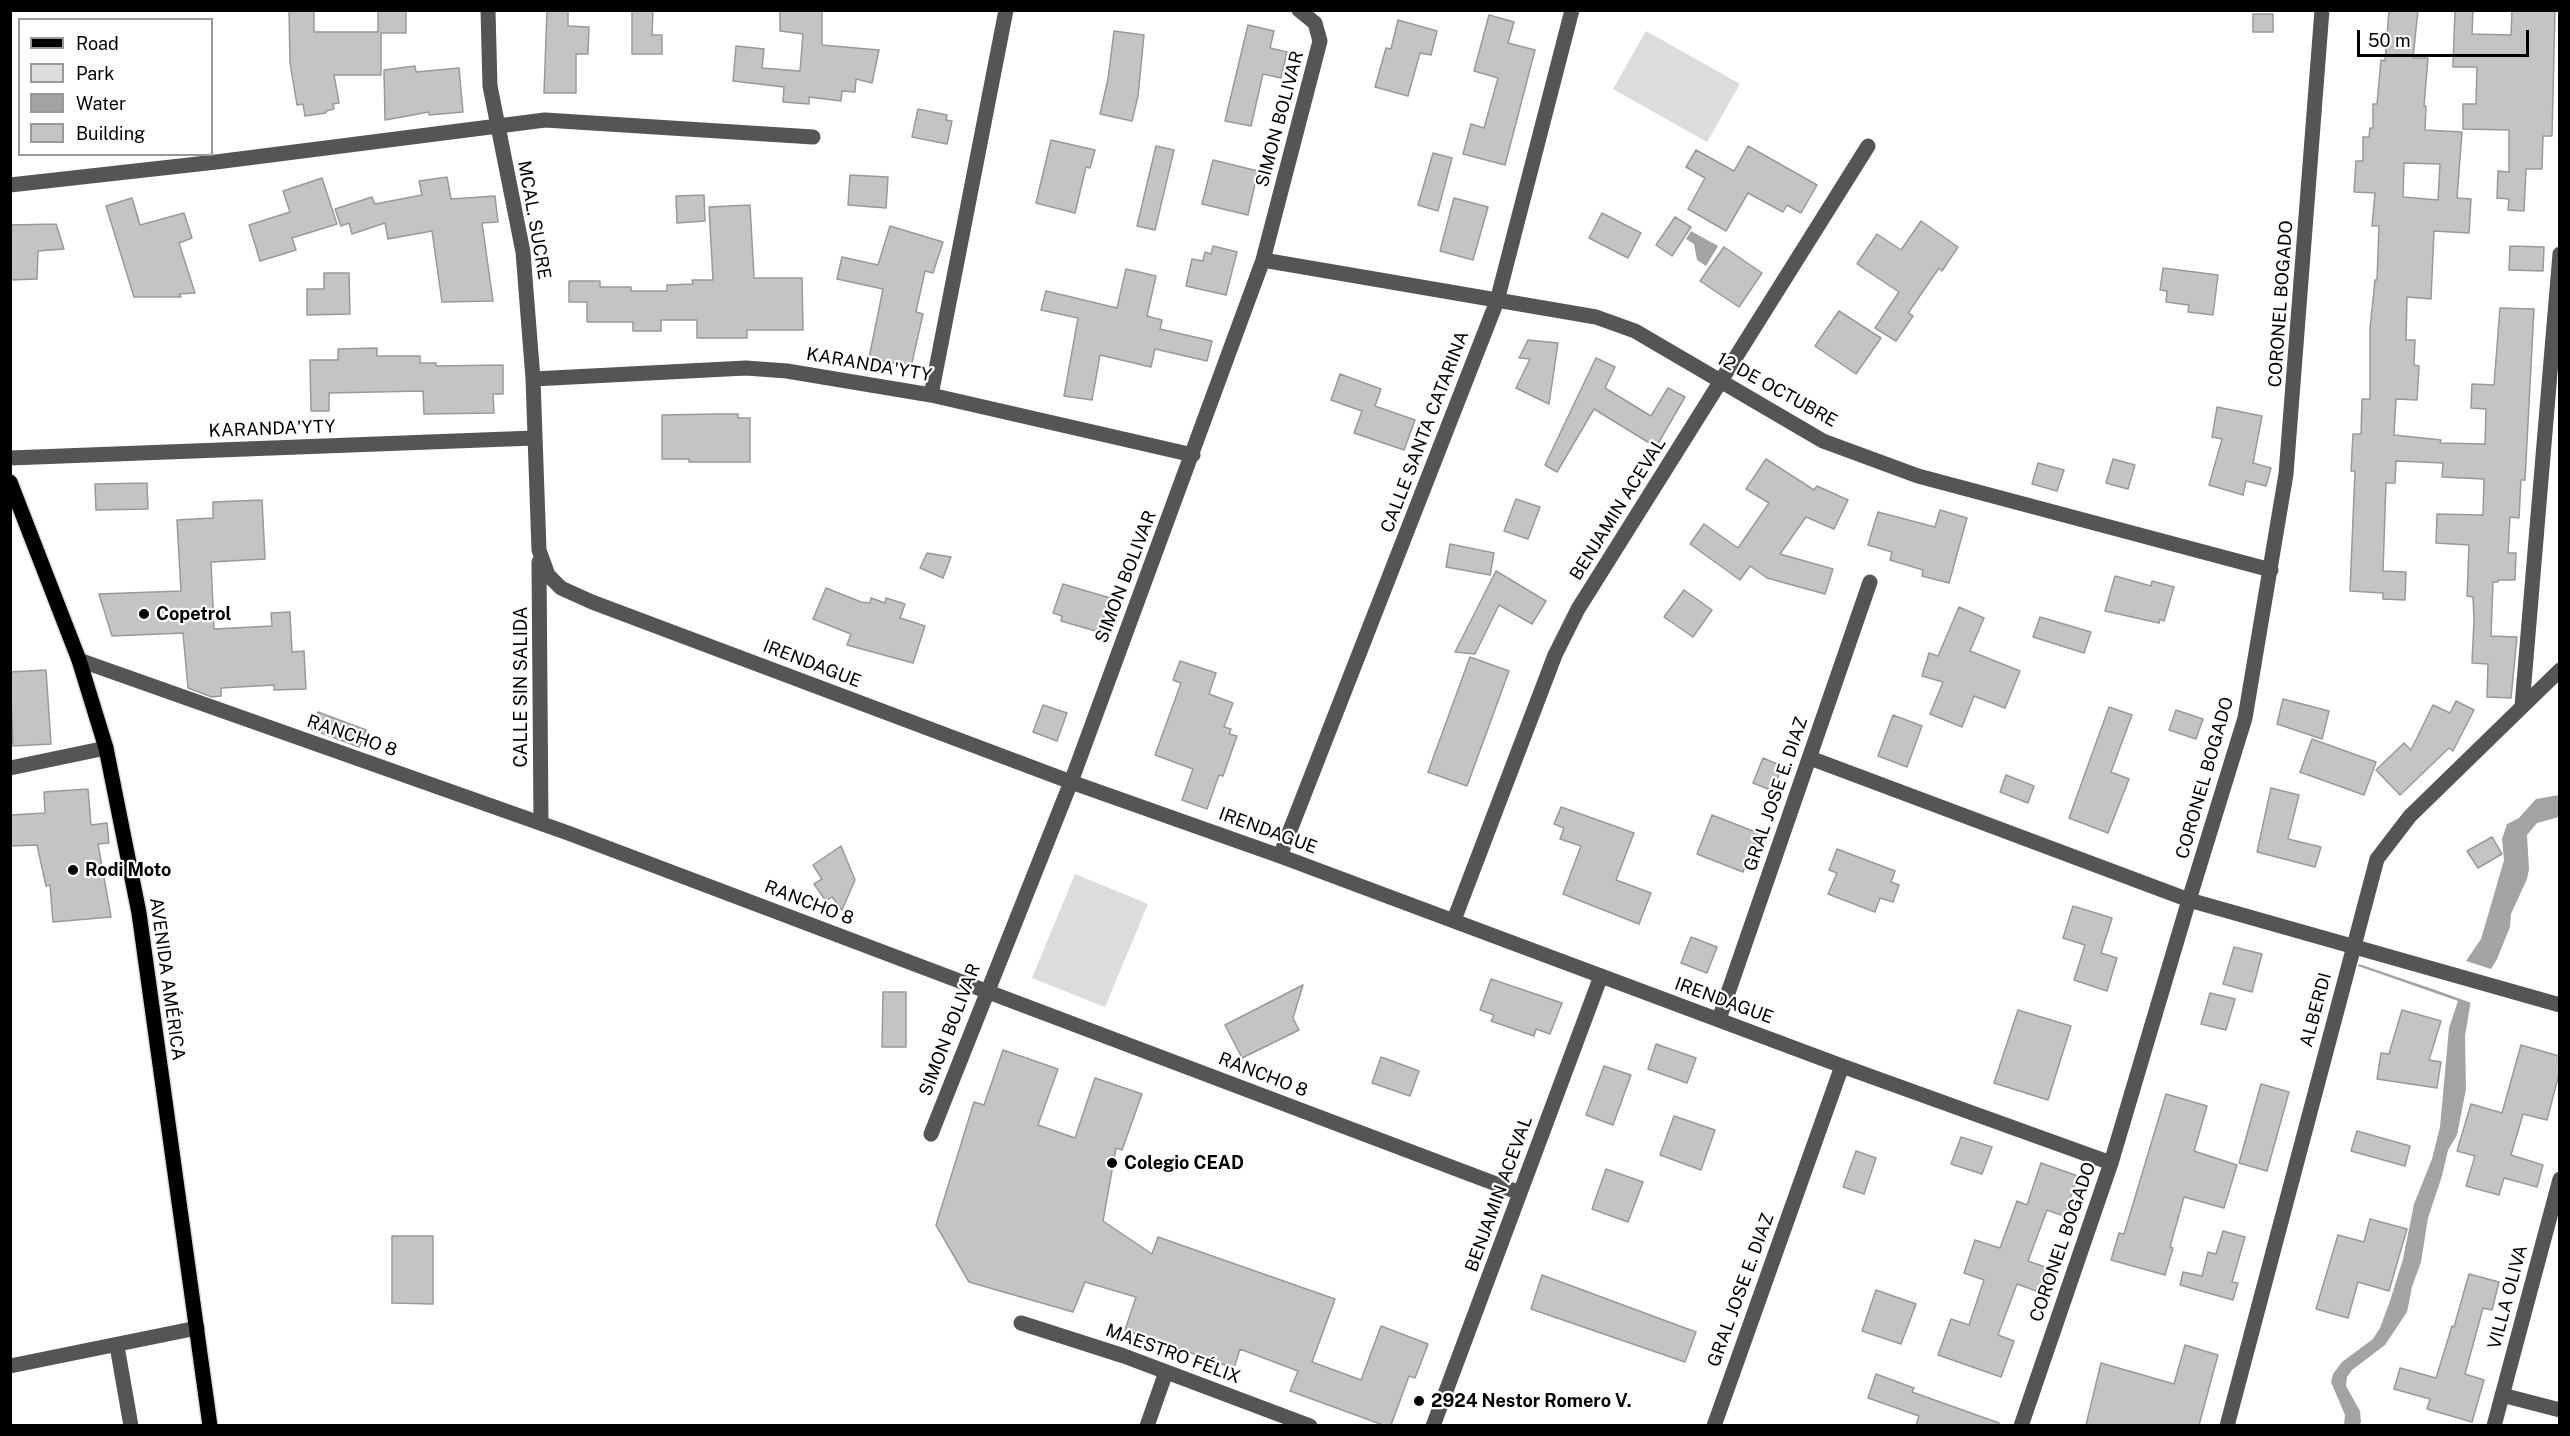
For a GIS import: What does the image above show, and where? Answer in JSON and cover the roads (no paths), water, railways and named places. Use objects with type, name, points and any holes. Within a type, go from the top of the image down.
[{"type":"main road","name":"AVENIDA AMÉRICA","points":[[10,482],[80,660],[106,748],[139,913],[210,1425]]},
{"type":"street","name":"MCAL. SUCRE","points":[[488,10],[488,68],[497,126],[523,252],[533,379],[534,438]]},
{"type":"street","points":[[931,395],[1006,10]]},
{"type":"street","name":"SIMON BOLIVAR","points":[[931,1134],[1071,782],[1263,260],[1318,58],[1320,41],[1316,23],[1299,10]]},
{"type":"street","name":"CALLE SANTA CATARINA","points":[[1280,856],[1497,301],[1572,10]]},
{"type":"street","name":"CORONEL BOGADO","points":[[2021,1425],[2111,1163],[2188,900],[2245,718],[2286,474],[2295,383],[2322,10]]},
{"type":"street","points":[[10,185],[216,162],[545,120],[813,138]]},
{"type":"street","name":"BENJAMIN ACEVAL","points":[[1454,920],[1555,655],[1578,609],[1868,146]]},
{"type":"street","points":[[2522,706],[2559,254]]},
{"type":"street","name":"12 DE OCTUBRE","points":[[1263,260],[1596,317],[1635,332],[1823,441],[1918,476],[2271,570]]},
{"type":"street","name":"KARANDA'YTY","points":[[533,379],[746,368],[787,371],[931,395],[1193,455]]},
{"type":"street","name":"KARANDA'YTY","points":[[10,459],[534,438]]},
{"type":"street","name":"IRENDAGUE","points":[[534,438],[539,550],[548,575],[561,588],[592,602],[1071,782],[1280,856],[1842,1066],[2111,1163]]},
{"type":"street","name":"CALLE SIN SALIDA","points":[[539,550],[541,823]]},
{"type":"street","name":"GRAL JOSE E. DIAZ","points":[[1719,1019],[1870,582]]},
{"type":"street","name":"RANCHO 8","points":[[80,660],[541,823],[1520,1193]]},
{"type":"street","name":"ALBERDI","points":[[2227,1425],[2377,859],[2410,816],[2559,670]]},
{"type":"street","points":[[10,768],[106,748]]},
{"type":"street","points":[[1809,758],[2188,900],[2559,1005]]},
{"type":"street","name":"BENJAMIN ACEVAL","points":[[1433,1425],[1601,976]]},
{"type":"street","name":"GRAL JOSE E. DIAZ","points":[[1714,1425],[1842,1066]]},
{"type":"street","name":"VILLA OLIVA","points":[[2494,1425],[2559,1179]]},
{"type":"street","name":"MAESTRO FÉLIX","points":[[1021,1323],[1166,1372],[1310,1425]]},
{"type":"street","points":[[10,1366],[197,1328]]},
{"type":"street","points":[[117,1346],[131,1425]]},
{"type":"street","points":[[1148,1425],[1166,1372]]},
{"type":"street","points":[[2502,1395],[2559,1410]]},
{"type":"water","points":[[1691,231],[1718,246],[1706,266],[1697,260],[1694,244],[1686,239]]},
{"type":"water","points":[[2559,795],[2559,817],[2537,823],[2527,835],[2529,869],[2527,879],[2511,914],[2510,927],[2497,959],[2491,969],[2466,961],[2481,939],[2504,860],[2502,839],[2507,824],[2519,818],[2536,799]]},
{"type":"water","points":[[2359,964],[2471,1000],[2465,1036],[2466,1089],[2457,1135],[2448,1150],[2428,1218],[2421,1262],[2412,1287],[2407,1312],[2385,1345],[2352,1370],[2347,1377],[2346,1386],[2360,1411],[2361,1422],[2359,1425],[2344,1425],[2345,1415],[2331,1382],[2333,1374],[2342,1362],[2373,1339],[2380,1328],[2390,1301],[2403,1259],[2414,1204],[2432,1159],[2440,1127],[2449,1028],[2458,1001],[2358,966]]},
{"type":"place","name":"Copetrol","points":[[144,614]]},
{"type":"place","name":"Rodi Moto","points":[[73,870]]},
{"type":"place","name":"Colegio CEAD","points":[[1112,1163]]},
{"type":"place","name":"2924 Nestor Romero V.","points":[[1419,1401]]}]
